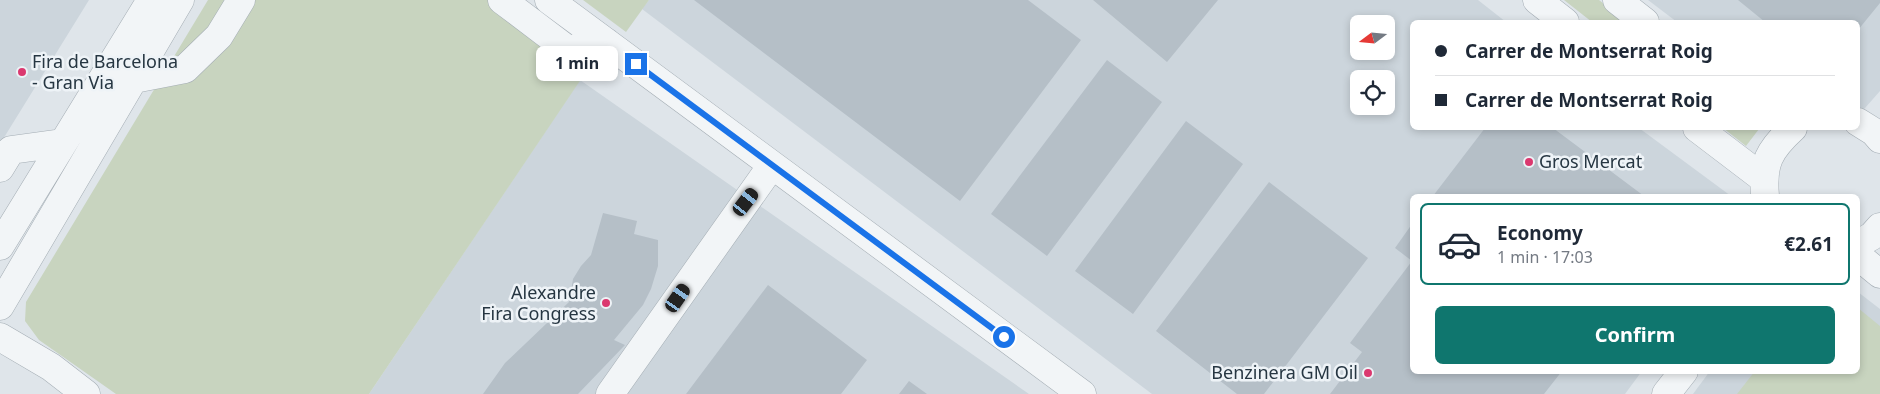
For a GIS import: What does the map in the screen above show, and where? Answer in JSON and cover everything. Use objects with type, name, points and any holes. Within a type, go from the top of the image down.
[{"type":"street","points":[[0,246],[151,0]]},
{"type":"street","points":[[0,306],[180,0]]},
{"type":"street","points":[[134,79],[185,69],[219,36],[241,0]]},
{"type":"street","points":[[502,0],[568,50],[606,42]]},
{"type":"street","points":[[549,0],[1082,394]]},
{"type":"street","points":[[1537,0],[1563,20]]},
{"type":"street","points":[[1617,0],[1642,20]]},
{"type":"street","points":[[1699,130],[1764,188]]},
{"type":"street","points":[[1764,188],[1769,156],[1776,144],[1790,130]]},
{"type":"street","points":[[0,168],[11,150],[62,143]]},
{"type":"street","points":[[610,394],[772,165]]},
{"type":"street","points":[[1860,243],[1872,236],[1880,228]]},
{"type":"street","points":[[1860,258],[1880,274]]},
{"type":"street","points":[[0,337],[51,367],[86,394]]},
{"type":"street","points":[[1666,394],[1682,374]]},
{"type":"shaded area","name":"Fira de Barcelona - Gran Via","points":[[0,0],[89,0],[0,144]]},
{"type":"shaded area","points":[[649,0],[1478,0],[1503,20],[1410,20],[1410,130],[1642,130],[1728,194],[1410,194],[1410,374],[1640,374],[1625,394],[1152,394],[642,9]]},
{"type":"shaded area","points":[[1648,0],[1880,0],[1880,91],[1860,114],[1860,20],[1674,20]]},
{"type":"shaded area","points":[[580,80],[1029,394],[369,394]]},
{"type":"shaded area","points":[[1860,294],[1880,309],[1880,394],[1693,394],[1708,374],[1860,374]]},
{"type":"green space","points":[[208,0],[521,0],[596,57],[369,394],[116,394],[39,340],[25,321],[26,302]]},
{"type":"green space","points":[[583,0],[649,0],[626,32]]},
{"type":"green space","points":[[1564,0],[1599,0],[1624,20],[1589,20]]},
{"type":"green space","points":[[1726,130],[1758,130],[1746,146]]},
{"type":"green space","points":[[1860,310],[1880,326],[1880,394],[1737,394],[1753,374],[1860,374]]},
{"type":"building","points":[[694,0],[1028,0],[1081,40],[960,201]]},
{"type":"building","points":[[1093,0],[1218,0],[1167,62]]},
{"type":"building","points":[[1738,0],[1880,0],[1880,3],[1860,28],[1860,20],[1763,20]]},
{"type":"building","points":[[1107,60],[1162,102],[1047,256],[991,214]]},
{"type":"building","points":[[1186,121],[1243,164],[1133,314],[1075,271]]},
{"type":"building","name":"Gros Mercat","points":[[1483,130],[1556,130],[1641,194],[1435,194]]},
{"type":"building","points":[[1269,182],[1368,258],[1264,394],[1237,394],[1156,331]]},
{"type":"building","name":"Alexandre Fira Congress","points":[[603,213],[637,221],[634,234],[658,240],[658,266],[651,289],[643,305],[614,340],[625,345],[578,394],[483,394],[505,363],[569,302],[573,279],[591,255]]},
{"type":"building","points":[[1410,227],[1410,259],[1395,248]]},
{"type":"building","points":[[1410,264],[1410,374],[1560,374],[1544,394],[1330,394],[1362,352],[1350,343]]},
{"type":"building","points":[[768,285],[867,360],[841,394],[686,394]]},
{"type":"building","points":[[909,381],[927,394],[899,394]]},
{"type":"place","name":"Fira de Barcelona - Gran Via","points":[[22,72]]},
{"type":"place","name":"Gros Mercat","points":[[1529,162]]},
{"type":"place","name":"Alexandre Fira Congress","points":[[606,303]]},
{"type":"place","name":"Benzinera GM Oil","points":[[1368,373]]},
{"type":"route","points":[[636,64],[1004,337]]}]
